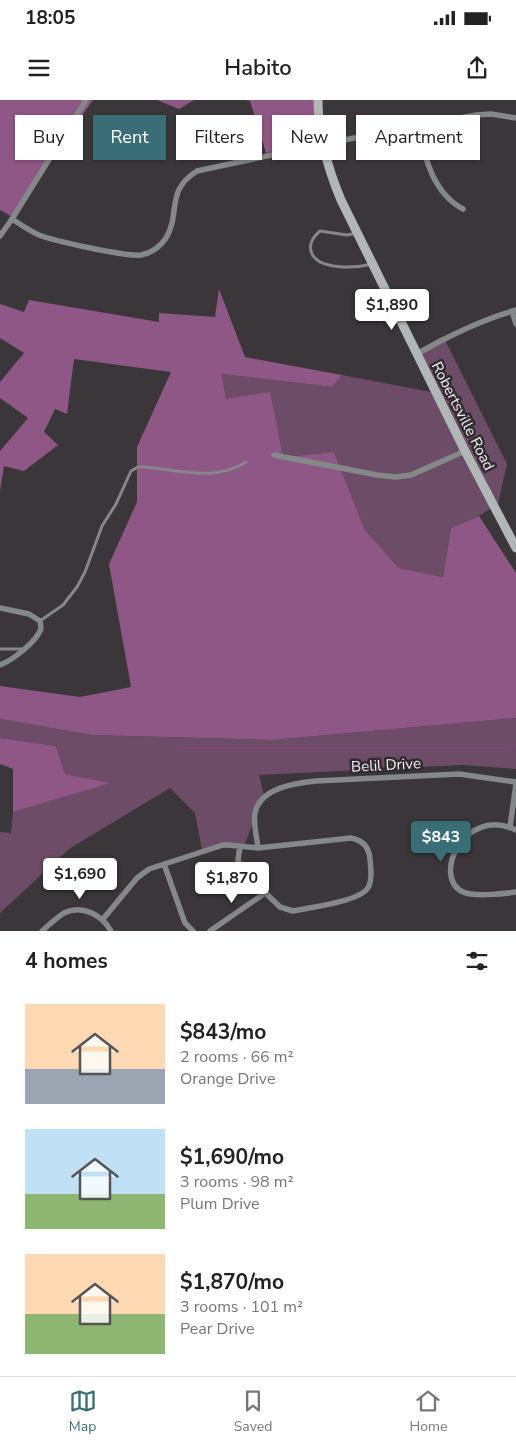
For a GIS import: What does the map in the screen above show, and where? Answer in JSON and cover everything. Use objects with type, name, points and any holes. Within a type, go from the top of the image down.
[{"type":"street","points":[[0,236],[86,100]]},
{"type":"street","name":"Robertsville Road","points":[[318,100],[319,115]]},
{"type":"street","points":[[476,115],[491,114],[516,118]]},
{"type":"street","points":[[12,219],[32,231],[51,239],[128,255],[143,254],[157,248],[167,236],[177,192],[189,176],[203,169],[272,155]]},
{"type":"street","name":"Robertsville Road","points":[[327,160],[334,184],[357,233],[465,451],[516,548]]},
{"type":"street","points":[[426,160],[442,193],[452,203],[463,209]]},
{"type":"street","points":[[417,354],[468,327],[496,315],[514,310],[516,324]]},
{"type":"street","points":[[274,454],[377,475],[396,477],[411,475],[465,451]]},
{"type":"street","points":[[0,608],[29,614],[40,621],[41,629],[40,633],[10,660],[0,664]]},
{"type":"street","name":"Belil Drive","points":[[258,848],[255,814],[262,799],[271,792],[298,784],[316,781],[459,774],[516,783]]},
{"type":"street","points":[[510,827],[516,783]]},
{"type":"street","points":[[516,830],[510,827],[487,825],[470,833],[456,848],[451,870],[454,884],[462,892],[472,894],[516,892]]},
{"type":"street","points":[[103,919],[139,876],[149,869],[223,846],[243,847],[258,848],[350,838],[360,841],[365,845],[369,854],[369,887],[362,895],[356,898],[293,911],[283,908],[246,875],[239,864],[243,847]]},
{"type":"street","points":[[164,864],[185,923],[193,931]]},
{"type":"street","points":[[210,931],[264,893]]},
{"type":"street","points":[[42,931],[58,917],[71,911],[86,910],[103,919],[111,931]]},
{"type":"lane","points":[[357,233],[347,235],[320,231],[310,246],[313,257],[322,264],[358,268],[372,263]]},
{"type":"lane","points":[[40,621],[63,605],[77,587],[85,572],[102,526],[116,504],[131,471],[138,467],[144,467],[170,469],[193,474],[213,473],[232,470],[246,462]]},
{"type":"lane","points":[[0,649],[24,648]]},
{"type":"shaded area","points":[[0,100],[93,100],[82,115],[15,115],[15,160],[51,160],[11,216],[0,210]]},
{"type":"shaded area","points":[[157,100],[194,100],[179,109]]},
{"type":"shaded area","points":[[246,100],[316,100],[316,115],[272,115],[272,152],[266,153],[262,140],[262,115],[254,115],[250,101]]},
{"type":"shaded area","points":[[219,289],[245,357],[342,375],[332,387],[222,374],[226,399],[270,392],[283,457],[334,452],[365,530],[399,568],[443,577],[451,528],[479,516],[516,573],[516,718],[272,740],[92,735],[0,719],[0,686],[80,697],[131,687],[109,564],[137,502],[137,447],[171,372],[74,359],[67,414],[55,409],[44,432],[58,445],[24,471],[4,466],[0,491],[0,451],[28,418],[0,398],[0,382],[24,353],[0,338],[0,304],[24,312],[29,300],[159,322],[159,313],[215,317]]},
{"type":"shaded area","points":[[443,336],[507,464],[498,504],[479,516],[451,528],[443,577],[399,568],[365,530],[334,452],[283,457],[226,399],[222,374],[332,387],[342,375],[431,392],[412,353]]},
{"type":"shaded area","points":[[516,718],[516,769],[463,765],[259,775],[264,795],[244,846],[202,850],[195,813],[170,788],[69,849],[0,913],[0,832],[11,833],[13,812],[110,783],[65,774],[56,746],[0,738],[0,719],[92,735],[272,740]]},
{"type":"shaded area","points":[[0,738],[56,746],[65,774],[111,783],[13,812],[13,769],[0,764]]},
{"type":"waterway","points":[[180,748],[508,748],[516,746]]}]
